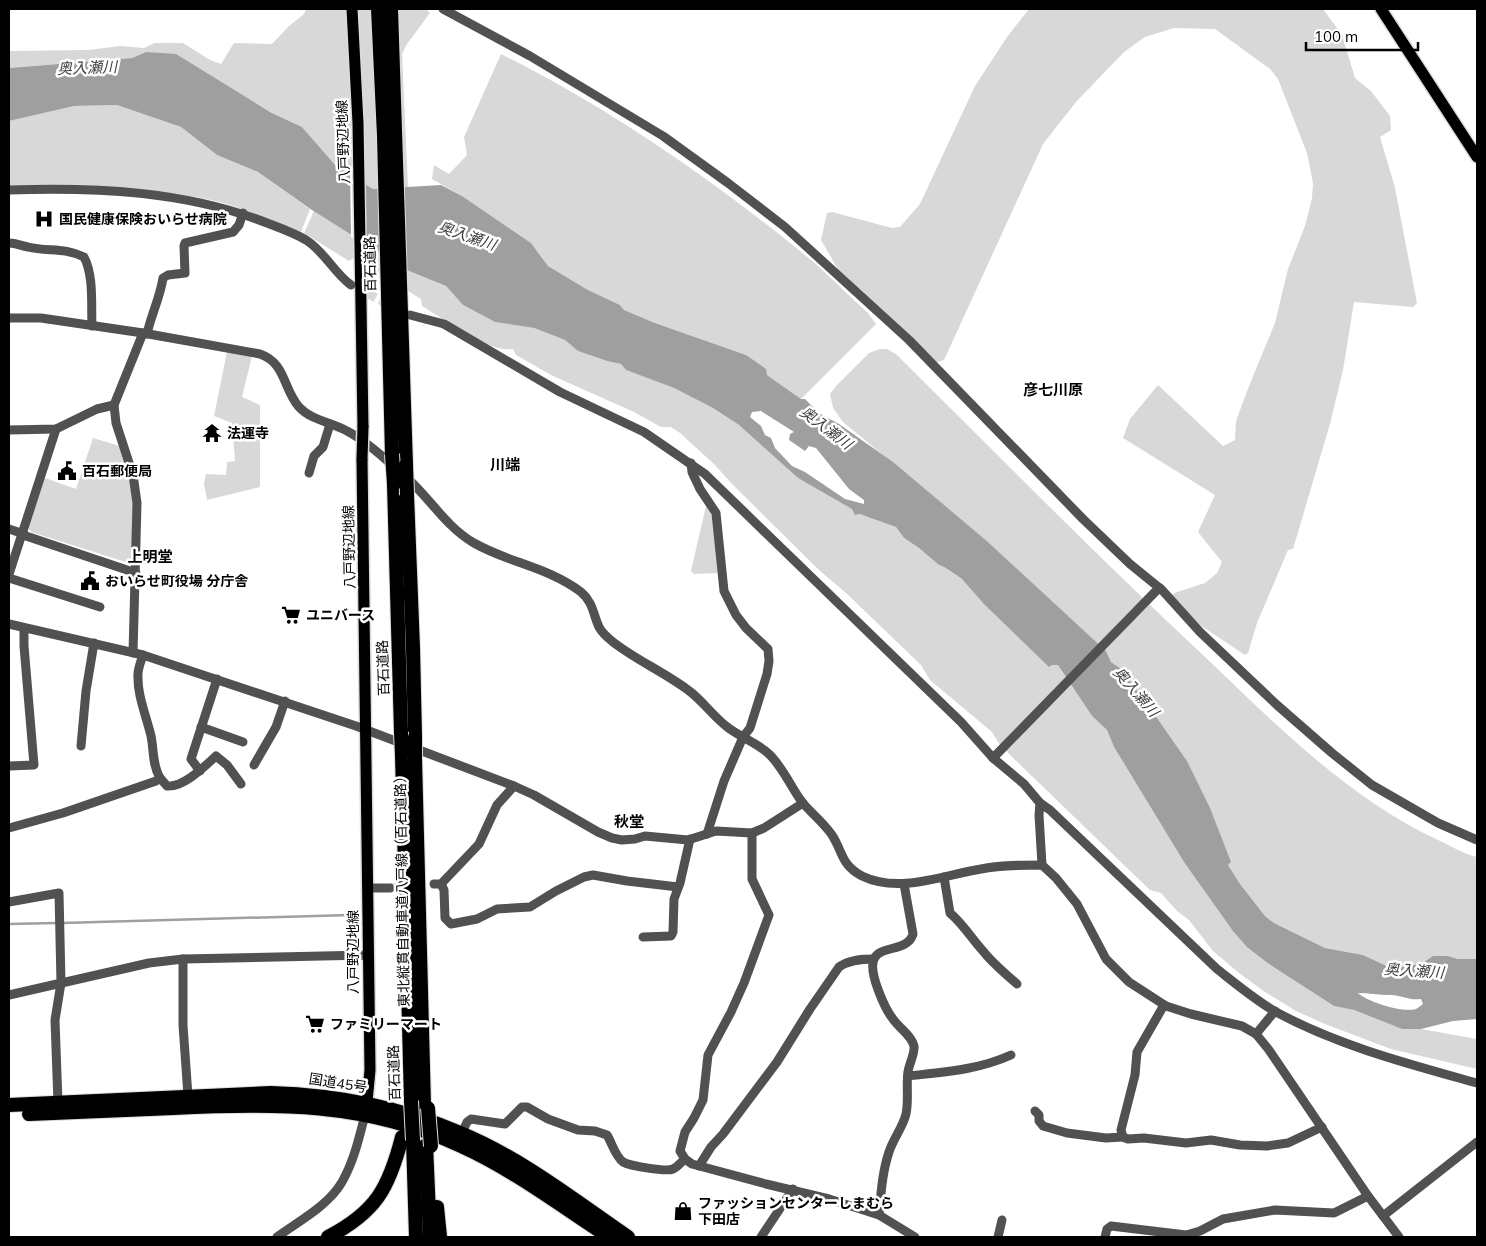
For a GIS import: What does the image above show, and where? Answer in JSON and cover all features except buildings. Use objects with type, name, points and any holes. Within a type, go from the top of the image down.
[{"type":"highway","name":"百石道路","points":[[378,9],[384,136],[406,465],[413,648],[408,735]]},
{"type":"highway","name":"百石道路","points":[[390,9],[394,287],[392,454],[408,735],[410,1079],[418,1104],[416,1237]]},
{"type":"highway","name":"東北縦貫自動車道八戸線（百石道路）","points":[[408,757],[422,1044],[418,1104]]},
{"type":"highway","name":"国道45号","points":[[9,1106],[188,1096],[271,1093],[299,1094],[428,1121],[462,1133],[518,1163],[628,1237]]},
{"type":"highway","points":[[418,1104],[418,1142],[440,1237]]},
{"type":"highway","name":"国道45号","points":[[9,1115],[206,1106],[271,1105],[366,1109],[389,1120],[436,1136],[487,1158],[609,1237]]},
{"type":"highway","name":"百石道路","points":[[418,1142],[430,1237]]},
{"type":"highway","points":[[328,1237],[347,1226],[373,1205],[386,1187],[394,1167],[418,1142]]},
{"type":"main road","name":"八戸野辺地線","points":[[352,9],[358,123],[361,267],[370,1070],[366,1109]]},
{"type":"main road","points":[[1381,9],[1477,157]]},
{"type":"street","points":[[443,9],[530,56],[663,136],[785,227],[908,340],[1083,519],[1277,705],[1372,785],[1411,809],[1477,840]]},
{"type":"street","points":[[9,190],[52,189],[149,194],[210,204],[243,214],[306,240],[333,265],[340,277],[352,285]]},
{"type":"street","points":[[241,784],[227,765],[216,756],[200,771],[170,787],[160,778],[157,772],[152,753],[151,736],[140,699],[138,674],[137,503],[133,475],[116,423],[114,405],[145,334],[160,294],[163,278],[168,274],[185,273],[185,244],[232,232],[239,225],[243,214]]},
{"type":"street","points":[[9,243],[19,243],[27,247],[63,249],[84,257],[89,280],[92,326]]},
{"type":"street","points":[[410,315],[444,324],[560,392],[644,432],[705,474],[1024,784],[1040,803],[1050,810],[1217,969],[1246,992],[1275,1011],[1323,1034],[1407,1064],[1477,1083]]},
{"type":"street","points":[[9,318],[41,318],[145,334],[269,357],[277,364],[294,400],[309,416],[347,431],[371,447],[415,484],[458,533],[494,553],[547,572],[580,592],[588,598],[593,606],[598,626],[608,638],[690,691],[727,728],[769,754],[778,764],[803,803],[826,826],[835,840],[842,858],[851,869],[863,876],[886,884],[904,884],[981,868],[1042,865]]},
{"type":"street","points":[[9,430],[56,430],[97,409],[114,405]]},
{"type":"street","points":[[309,473],[314,456],[323,447],[330,424]]},
{"type":"street","points":[[9,574],[56,430]]},
{"type":"street","points":[[691,463],[692,472],[700,489],[716,513],[724,591],[727,601],[746,628],[768,649],[769,660],[767,674],[750,728],[744,737],[719,794],[707,834]]},
{"type":"street","points":[[9,528],[26,536],[136,574]]},
{"type":"street","points":[[9,578],[100,607]]},
{"type":"street","points":[[995,756],[1157,590]]},
{"type":"street","points":[[9,624],[138,654],[285,701],[514,786],[612,838],[635,839],[645,836],[690,839],[724,831],[752,833],[764,828],[803,803]]},
{"type":"street","points":[[9,766],[34,765],[24,628]]},
{"type":"street","points":[[81,746],[86,691],[94,643]]},
{"type":"street","points":[[200,771],[191,759],[217,679]]},
{"type":"street","points":[[254,765],[276,727],[285,701]]},
{"type":"street","points":[[201,727],[243,742]]},
{"type":"street","points":[[9,828],[121,794],[160,778]]},
{"type":"street","points":[[514,786],[498,805],[479,844],[438,884],[444,890],[445,918],[451,924],[477,919],[497,909],[530,908],[556,891],[584,877],[593,875],[678,887]]},
{"type":"street","points":[[1040,803],[1042,865],[1056,878],[1077,904],[1106,959],[1129,982],[1164,1005],[1190,1014],[1242,1026],[1256,1034],[1269,1050],[1368,1196],[1399,1237]]},
{"type":"street","points":[[752,833],[752,879],[769,916],[744,983],[708,1055],[703,1100],[685,1132],[680,1151],[685,1159],[692,1164],[829,1199],[879,1216],[916,1237]]},
{"type":"street","points":[[643,937],[671,936],[673,932],[674,899],[690,839]]},
{"type":"street","points":[[944,877],[950,913],[962,923],[981,950],[997,967],[1017,984]]},
{"type":"street","points":[[699,1166],[711,1147],[723,1134],[777,1062],[839,967],[846,962],[874,958],[911,940],[913,934],[904,884]]},
{"type":"street","points":[[368,888],[390,888]]},
{"type":"street","points":[[9,902],[59,893],[61,983],[54,1020],[58,1103]]},
{"type":"street","points":[[9,995],[148,963],[183,960],[368,954]]},
{"type":"street","points":[[874,958],[874,980],[887,1009],[912,1041],[914,1048],[908,1076],[906,1112],[889,1150],[884,1167],[879,1216]]},
{"type":"street","points":[[183,960],[183,1025],[188,1096]]},
{"type":"street","points":[[1123,1136],[1121,1130],[1135,1075],[1137,1052],[1164,1005]]},
{"type":"street","points":[[1256,1034],[1275,1011]]},
{"type":"street","points":[[908,1076],[970,1068],[993,1063],[1011,1055]]},
{"type":"street","points":[[462,1133],[467,1122],[471,1119],[505,1124],[522,1107],[578,1130],[595,1131],[607,1135],[619,1157],[624,1162],[630,1164],[666,1170],[673,1169],[685,1159]]},
{"type":"street","points":[[276,1237],[322,1204],[342,1182],[353,1159],[366,1109]]},
{"type":"street","points":[[1035,1111],[1039,1115],[1039,1121],[1043,1126],[1066,1133],[1097,1138],[1123,1136],[1128,1139],[1144,1138],[1186,1143],[1211,1140],[1240,1145],[1267,1146],[1288,1143],[1322,1127]]},
{"type":"street","points":[[1383,1216],[1477,1142]]},
{"type":"street","points":[[761,1237],[794,1189]]},
{"type":"street","points":[[1105,1237],[1107,1228],[1111,1226],[1186,1235],[1200,1231],[1223,1219],[1275,1210],[1334,1213],[1368,1196]]},
{"type":"street","points":[[998,1237],[1002,1220]]},
{"type":"shaded area","points":[[306,9],[426,9],[430,13],[407,44],[402,54],[408,187],[373,189],[336,166],[302,127],[146,52],[132,58],[9,68],[9,51],[88,50],[121,46],[144,48],[154,43],[183,43],[210,60],[221,64],[234,43],[272,44],[289,26],[304,14]]},
{"type":"shaded area","points":[[1029,9],[1323,9],[1342,35],[1355,78],[1371,91],[1390,116],[1391,130],[1380,137],[1395,188],[1417,303],[1413,307],[1354,302],[1343,370],[1330,424],[1293,549],[1288,550],[1257,623],[1248,653],[1245,655],[1200,625],[1172,596],[1174,593],[1205,583],[1217,573],[1222,562],[1198,532],[1215,495],[1123,438],[1130,419],[1158,385],[1223,446],[1235,440],[1236,421],[1275,323],[1288,269],[1305,226],[1312,198],[1313,183],[1307,153],[1278,79],[1270,69],[1215,29],[1174,28],[1145,37],[1124,52],[1076,102],[1043,144],[944,360],[935,363],[839,271],[821,240],[827,213],[832,212],[892,228],[900,227],[920,204],[975,86],[1007,37]]},
{"type":"shaded area","points":[[501,54],[616,118],[690,168],[761,220],[814,263],[868,313],[876,324],[801,399],[767,375],[746,355],[624,310],[620,305],[588,290],[548,266],[531,243],[462,196],[432,179],[434,165],[449,174],[467,155],[464,137]]},
{"type":"shaded area","points":[[117,105],[181,127],[217,155],[258,172],[310,209],[301,232],[234,206],[177,194],[91,187],[9,187],[9,121],[74,106]]},
{"type":"shaded area","points":[[314,211],[409,271],[446,286],[463,305],[495,322],[534,328],[565,340],[578,351],[621,364],[626,370],[674,388],[713,408],[739,425],[798,478],[853,509],[855,515],[860,514],[871,517],[896,527],[904,538],[970,586],[974,592],[1052,665],[1058,665],[1092,716],[1107,730],[1114,747],[1184,862],[1269,964],[1334,1006],[1354,1010],[1402,1029],[1421,1029],[1477,1039],[1477,1069],[1391,1049],[1325,1024],[1296,1011],[1239,973],[1213,951],[1189,920],[1177,911],[1161,893],[1150,890],[1011,756],[998,742],[992,732],[930,680],[921,665],[846,593],[819,570],[715,465],[680,433],[671,427],[661,427],[634,412],[551,375],[516,355],[513,349],[491,346],[466,334],[422,306],[421,299],[354,258],[349,261],[304,233]]},
{"type":"shaded area","points":[[880,349],[887,349],[896,354],[1126,582],[1258,708],[1314,758],[1373,803],[1405,823],[1458,850],[1477,857],[1477,959],[1433,956],[1421,964],[1391,968],[1363,955],[1325,948],[1274,923],[1265,916],[1228,865],[1231,862],[1187,761],[1120,668],[1111,662],[1106,651],[988,542],[843,422],[833,408],[830,394],[837,385],[869,353]]},
{"type":"shaded area","points":[[227,352],[252,356],[242,397],[260,405],[260,487],[207,500],[204,484],[206,474],[226,475],[227,462],[235,461],[232,423],[214,416]]},
{"type":"shaded area","points":[[93,438],[120,446],[128,473],[133,502],[132,564],[31,532],[28,528],[45,478],[76,489]]},
{"type":"shaded area","points":[[706,506],[715,522],[718,573],[694,574],[691,571]]},
{"type":"water","name":"奥入瀬川","points":[[146,52],[176,54],[270,112],[302,127],[336,166],[373,189],[441,185],[462,196],[531,243],[548,266],[588,290],[620,305],[624,310],[655,323],[746,355],[766,369],[767,375],[801,399],[805,399],[819,413],[839,424],[893,462],[988,542],[1106,651],[1111,662],[1120,668],[1187,761],[1210,808],[1231,862],[1228,865],[1265,916],[1274,923],[1325,948],[1363,955],[1391,968],[1421,964],[1433,956],[1477,959],[1477,1019],[1453,1021],[1421,1029],[1402,1029],[1354,1010],[1334,1006],[1269,964],[1247,947],[1233,931],[1184,862],[1114,747],[1107,730],[1092,716],[1058,665],[1049,667],[984,604],[962,579],[939,565],[904,538],[896,527],[860,514],[855,515],[852,509],[798,478],[739,425],[713,408],[674,388],[626,370],[621,364],[578,351],[565,340],[534,328],[495,322],[463,305],[446,286],[409,271],[312,210],[258,172],[217,155],[181,127],[117,105],[74,106],[9,121],[9,68],[132,58]],"holes":[[[761,411],[794,432],[790,434],[789,440],[805,451],[809,446],[816,448],[849,489],[864,500],[864,504],[845,499],[805,472],[792,466],[775,448],[771,438],[765,435],[761,426],[750,417],[752,412]],[[1358,993],[1421,999],[1423,1004],[1416,1009],[1410,1010],[1394,1008],[1369,1000]]]},
{"type":"pier","points":[[350,172],[364,181],[366,246],[351,237]]},
{"type":"waterway","points":[[62,923],[350,915]]},
{"type":"waterway","points":[[9,924],[56,923]]},
{"type":"tunnel","points":[[356,287],[391,306]]},
{"type":"tunnel","points":[[390,888],[434,884]]},
{"type":"place","name":"国民健康保険おいらせ病院","points":[[44,219]]},
{"type":"place","name":"法運寺","points":[[212,433]]},
{"type":"place","name":"百石郵便局","points":[[67,471]]},
{"type":"place","name":"おいらせ町役場 分庁舎","points":[[90,581]]},
{"type":"place","name":"ユニバース","points":[[291,615]]},
{"type":"place","name":"ファミリーマート","points":[[315,1024]]},
{"type":"place","name":"ファッションセンターしまむら 下田店","points":[[683,1211]]},
{"type":"district","name":"彦七川原","points":[[1053,390]]},
{"type":"district","name":"川端","points":[[505,465]]},
{"type":"district","name":"上明堂","points":[[150,557]]},
{"type":"district","name":"秋堂","points":[[629,822]]}]
